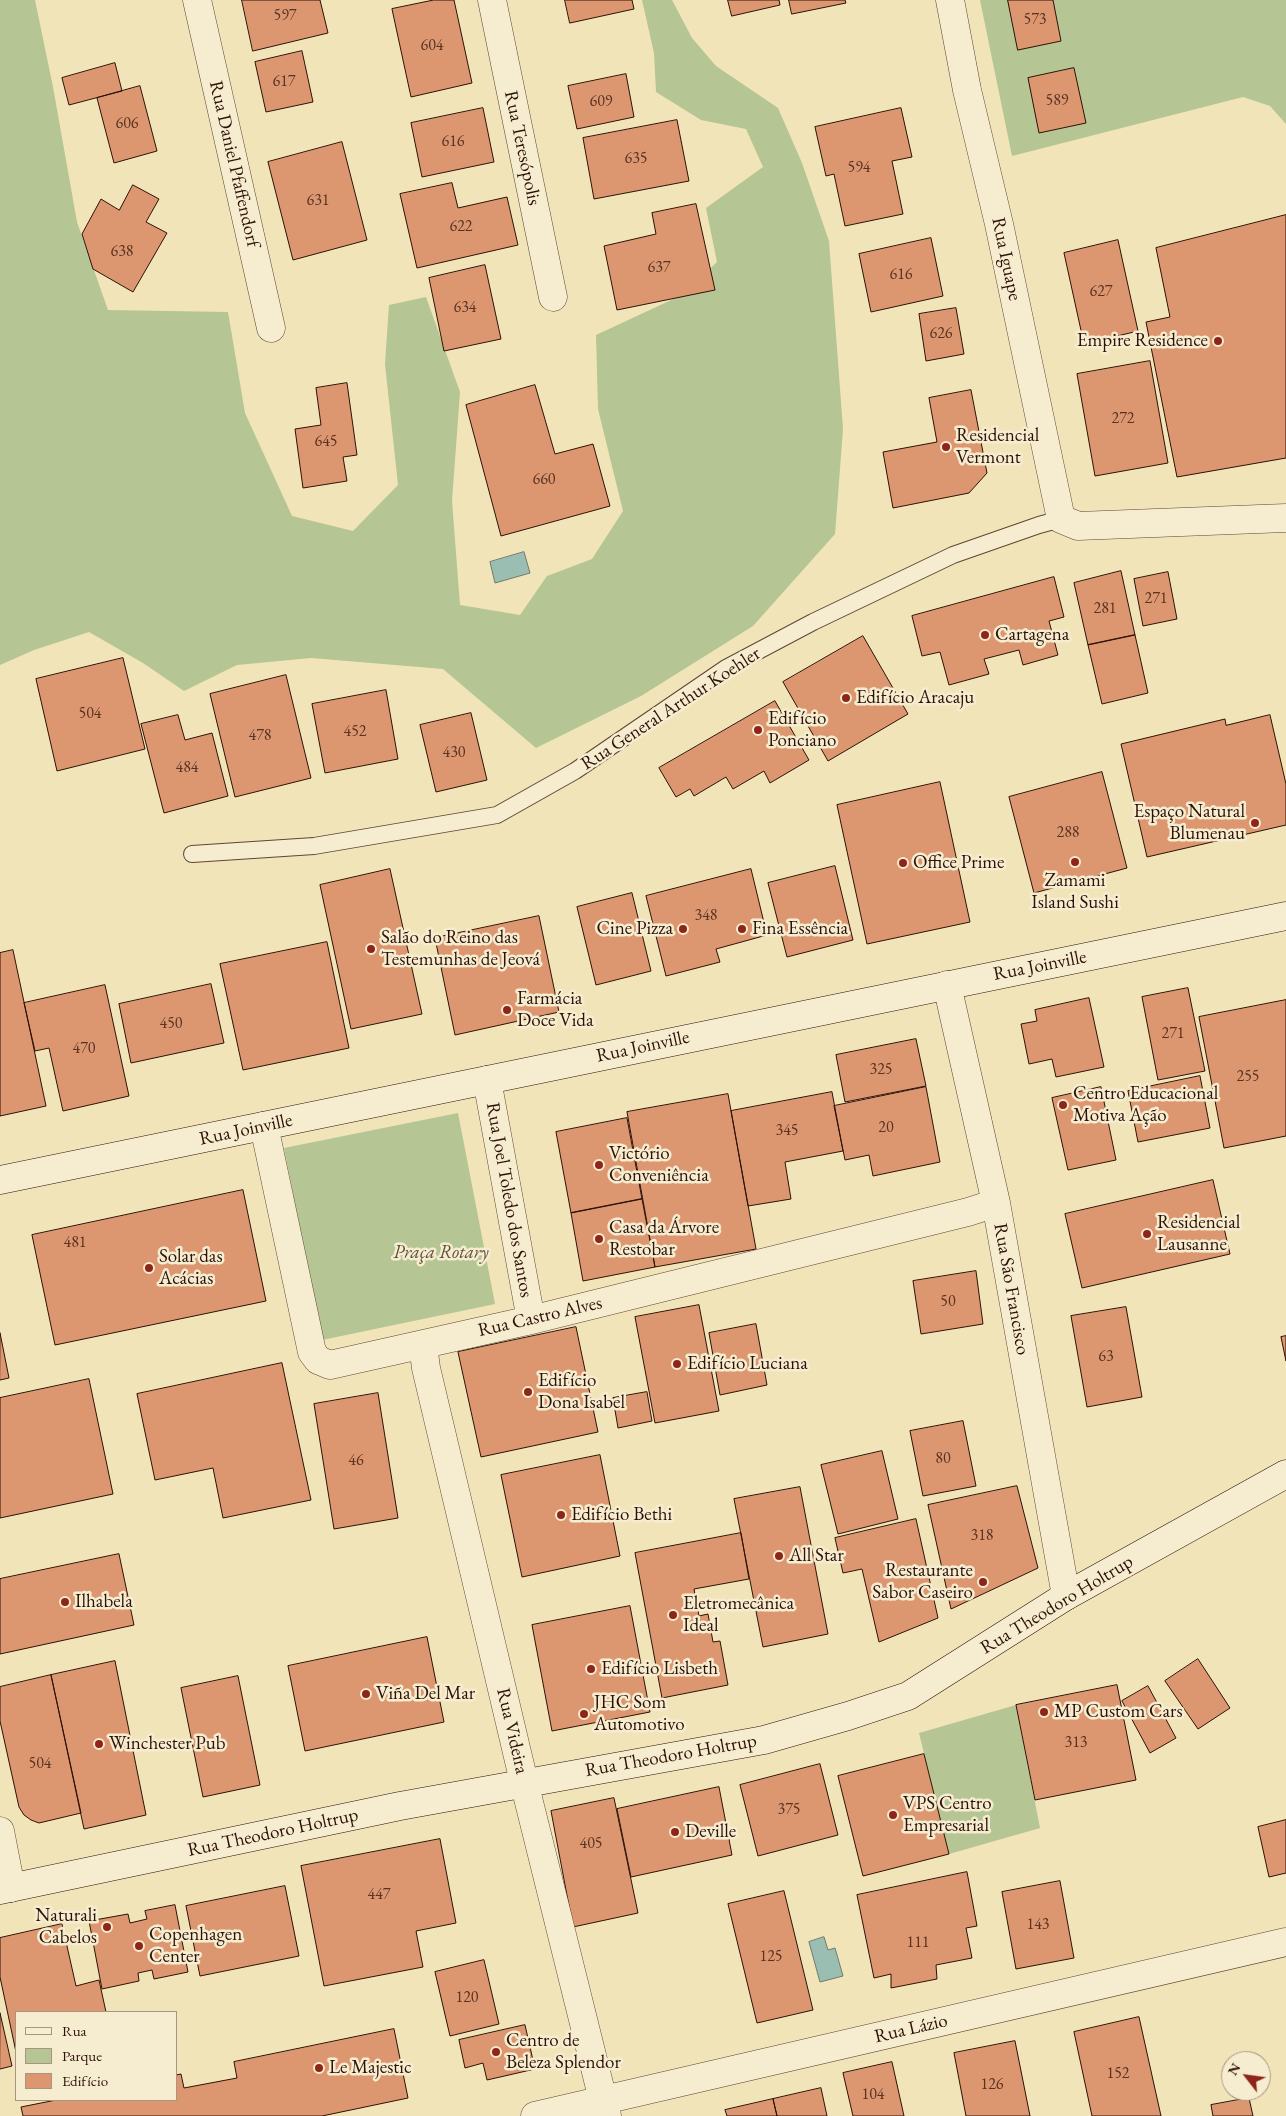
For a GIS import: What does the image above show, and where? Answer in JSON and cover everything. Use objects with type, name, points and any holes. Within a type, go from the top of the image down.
[{"type":"street","name":"Rua Daniel Pfaffendorf","points":[[198,0],[270,328]]},
{"type":"street","name":"Rua Teresópolis","points":[[492,0],[553,297]]},
{"type":"street","name":"Rua Iguape","points":[[950,0],[967,90],[999,224],[1061,519]]},
{"type":"street","points":[[1061,519],[1078,526],[1286,518]]},
{"type":"street","name":"Rua Joinville","points":[[0,1180],[1286,916]]},
{"type":"street","name":"Rua São Francisco","points":[[947,985],[996,1203],[1066,1596]]},
{"type":"street","name":"Rua Joel Toledo dos Santos","points":[[486,1080],[531,1320]]},
{"type":"street","name":"Rua Castro Alves","points":[[264,1126],[312,1352],[318,1360],[330,1365],[531,1320],[968,1212],[996,1203]]},
{"type":"street","name":"Rua Videira","points":[[423,1345],[426,1368],[524,1782],[606,2108]]},
{"type":"street","name":"Rua Theodoro Holtrup","points":[[6,1889],[390,1808],[524,1782],[764,1740],[848,1716],[908,1696],[1066,1596],[1286,1474]]},
{"type":"street","points":[[0,1831],[6,1889]]},
{"type":"street","name":"Rua Lázio","points":[[535,2116],[606,2108],[1286,1942]]},
{"type":"lane","name":"Rua General Arthur Koehler","points":[[192,854],[314,846],[497,815],[575,771],[726,668],[813,622],[953,555],[1038,525],[1061,519]]},
{"type":"green space","points":[[0,0],[35,0],[53,87],[77,222],[108,310],[228,312],[245,413],[292,516],[353,531],[398,485],[385,364],[389,305],[426,297],[460,392],[452,501],[460,605],[520,615],[547,576],[592,559],[623,511],[598,409],[596,335],[682,295],[717,262],[706,208],[763,167],[746,129],[701,120],[656,92],[654,53],[642,0],[672,0],[692,38],[716,66],[778,108],[802,163],[829,241],[843,429],[835,534],[753,626],[641,696],[536,748],[443,669],[311,658],[237,665],[184,691],[143,663],[89,632],[34,650],[0,665]]},
{"type":"green space","points":[[980,0],[1286,0],[1286,124],[1270,106],[1243,97],[1012,156]]},
{"type":"green space","name":"Praça Rotary","points":[[458,1113],[495,1304],[322,1340],[284,1148]]},
{"type":"green space","points":[[1016,1705],[1040,1828],[949,1854],[919,1733]]},
{"type":"water","points":[[524,552],[530,573],[495,583],[490,562]]},
{"type":"water","points":[[824,1937],[828,1950],[835,1948],[843,1976],[820,1982],[809,1942]]},
{"type":"building","points":[[242,0],[320,0],[328,33],[253,51]]},
{"type":"building","points":[[434,0],[454,0],[472,83],[411,97],[392,9]]},
{"type":"building","points":[[565,0],[632,0],[634,9],[570,23]]},
{"type":"building","points":[[728,0],[779,0],[780,5],[732,16]]},
{"type":"building","points":[[789,0],[845,0],[846,3],[792,14]]},
{"type":"building","points":[[1008,0],[1053,0],[1061,41],[1018,50]]},
{"type":"building","points":[[302,51],[313,102],[266,112],[255,62]]},
{"type":"building","points":[[115,63],[122,91],[69,105],[62,78]]},
{"type":"building","points":[[1074,68],[1086,123],[1039,133],[1028,78]]},
{"type":"building","points":[[626,74],[634,117],[577,129],[568,86]]},
{"type":"building","points":[[140,86],[157,151],[114,163],[97,98]]},
{"type":"building","points":[[483,108],[494,162],[422,177],[411,123]]},
{"type":"building","points":[[901,108],[912,157],[892,161],[903,214],[845,226],[834,174],[826,176],[815,127]]},
{"type":"building","points":[[677,120],[689,181],[594,199],[583,138]]},
{"type":"building","points":[[342,142],[367,240],[293,260],[268,162]]},
{"type":"building","points":[[452,183],[458,208],[507,197],[518,245],[417,268],[400,194]]},
{"type":"building","points":[[133,185],[159,199],[146,222],[167,233],[133,292],[93,269],[82,234],[101,199],[119,210]]},
{"type":"building","points":[[696,204],[715,290],[617,310],[604,246],[656,234],[652,213]]},
{"type":"building","name":"Empire Residence","points":[[1286,215],[1286,458],[1177,477],[1146,322],[1170,317],[1156,248]]},
{"type":"building","points":[[931,238],[943,296],[871,312],[859,254]]},
{"type":"building","points":[[1118,240],[1138,331],[1084,344],[1064,253]]},
{"type":"building","points":[[485,265],[501,339],[444,351],[429,278]]},
{"type":"building","points":[[956,308],[964,354],[926,361],[919,314]]},
{"type":"building","points":[[1150,361],[1168,463],[1095,476],[1077,374]]},
{"type":"building","points":[[347,383],[357,455],[343,457],[347,481],[303,488],[295,429],[321,425],[316,388]]},
{"type":"building","points":[[535,385],[555,454],[593,444],[610,506],[501,536],[466,405]]},
{"type":"building","name":"Residencial Vermont","points":[[971,390],[987,473],[969,493],[893,508],[883,452],[937,442],[929,398]]},
{"type":"building","points":[[1121,571],[1135,635],[1088,645],[1074,583]]},
{"type":"building","points":[[1168,572],[1177,619],[1143,626],[1134,579]]},
{"type":"building","name":"Cartagena","points":[[1054,577],[1064,617],[1049,621],[1058,655],[1023,665],[1019,650],[984,659],[989,674],[949,685],[940,652],[922,656],[912,616]]},
{"type":"building","points":[[1135,635],[1148,693],[1102,704],[1088,645]]},
{"type":"building","name":"Edifício Aracaju","points":[[863,636],[908,714],[828,761],[783,682]]},
{"type":"building","points":[[123,658],[145,749],[57,771],[36,679]]},
{"type":"building","points":[[286,675],[311,778],[235,797],[210,694]]},
{"type":"building","points":[[386,690],[398,759],[325,773],[312,704]]},
{"type":"building","name":"Edifício Ponciano","points":[[775,701],[809,760],[770,783],[764,771],[733,789],[726,777],[694,796],[690,789],[676,797],[659,768]]},
{"type":"building","points":[[471,713],[487,780],[436,792],[420,725]]},
{"type":"building","points":[[178,715],[185,740],[212,733],[228,796],[164,813],[141,724]]},
{"type":"building","points":[[1270,715],[1286,784],[1286,825],[1147,857],[1121,744],[1225,719],[1226,725]]},
{"type":"building","points":[[1102,772],[1127,868],[1034,893],[1009,797]]},
{"type":"building","name":"Office Prime","points":[[940,782],[970,922],[867,944],[837,805]]},
{"type":"building","points":[[835,866],[853,940],[787,957],[768,883]]},
{"type":"building","name":"Salão do Reino das Testemunhas de Jeová","points":[[390,869],[422,1014],[351,1029],[320,885]]},
{"type":"building","points":[[751,869],[767,935],[716,949],[720,962],[666,976],[646,896]]},
{"type":"building","points":[[632,893],[651,971],[596,985],[577,907]]},
{"type":"building","points":[[539,916],[559,1012],[455,1035],[435,938]]},
{"type":"building","points":[[327,942],[349,1048],[243,1070],[220,964]]},
{"type":"building","points":[[13,950],[46,1106],[0,1116],[0,953]]},
{"type":"building","points":[[211,984],[224,1043],[131,1063],[119,1004]]},
{"type":"building","points":[[105,985],[129,1096],[63,1111],[49,1048],[35,1051],[24,1003]]},
{"type":"building","points":[[1188,988],[1205,1071],[1158,1080],[1142,997]]},
{"type":"building","points":[[1089,998],[1104,1067],[1056,1077],[1052,1059],[1029,1064],[1021,1024],[1037,1021],[1035,1010]]},
{"type":"building","points":[[1286,1000],[1286,1136],[1224,1148],[1199,1017]]},
{"type":"building","points":[[916,1039],[926,1086],[845,1102],[836,1055]]},
{"type":"building","points":[[1200,1076],[1210,1128],[1138,1142],[1128,1091]]},
{"type":"building","points":[[926,1087],[940,1162],[873,1176],[869,1155],[845,1160],[834,1106]]},
{"type":"building","points":[[1101,1087],[1116,1160],[1068,1170],[1052,1098]]},
{"type":"building","points":[[832,1092],[843,1151],[785,1162],[791,1199],[748,1206],[731,1111]]},
{"type":"building","points":[[728,1094],[756,1249],[655,1267],[627,1112]]},
{"type":"building","name":"Victório Conveniência","points":[[627,1118],[642,1199],[571,1213],[556,1132]]},
{"type":"building","name":"Residencial Lausanne","points":[[1213,1180],[1230,1254],[1082,1288],[1065,1214]]},
{"type":"building","name":"Solar das Acácias","points":[[243,1190],[266,1301],[55,1345],[32,1235]]},
{"type":"building","points":[[642,1199],[655,1267],[583,1281],[571,1213]]},
{"type":"building","points":[[976,1271],[983,1324],[921,1334],[913,1281]]},
{"type":"building","name":"Edifício Luciana","points":[[699,1305],[719,1411],[655,1423],[635,1317]]},
{"type":"building","points":[[1126,1307],[1142,1397],[1087,1407],[1071,1316]]},
{"type":"building","points":[[756,1324],[767,1385],[720,1395],[709,1333]]},
{"type":"building","name":"Edifício Dona Isabel","points":[[576,1327],[598,1432],[481,1457],[458,1352]]},
{"type":"building","points":[[0,1333],[9,1378],[0,1380]]},
{"type":"building","points":[[1286,1336],[1286,1361],[1281,1337]]},
{"type":"building","points":[[282,1363],[311,1500],[223,1518],[213,1468],[155,1480],[137,1394]]},
{"type":"building","points":[[89,1379],[113,1494],[0,1518],[0,1398]]},
{"type":"building","points":[[647,1392],[652,1421],[618,1428],[613,1398]]},
{"type":"building","points":[[378,1393],[398,1518],[334,1529],[314,1404]]},
{"type":"building","points":[[963,1421],[976,1486],[923,1496],[910,1431]]},
{"type":"building","points":[[882,1451],[898,1519],[838,1534],[821,1465]]},
{"type":"building","name":"Edifício Bethi","points":[[600,1455],[620,1556],[522,1577],[501,1475]]},
{"type":"building","points":[[1017,1486],[1038,1568],[951,1609],[928,1505]]},
{"type":"building","name":"All Star","points":[[800,1487],[828,1634],[763,1647],[734,1499]]},
{"type":"building","points":[[916,1519],[938,1618],[879,1642],[862,1569],[843,1573],[835,1538]]},
{"type":"building","name":"Eletromecânica Ideal","points":[[741,1533],[749,1579],[694,1589],[699,1616],[708,1614],[713,1642],[720,1641],[728,1685],[662,1698],[635,1553]]},
{"type":"building","name":"Ilhabela","points":[[119,1554],[134,1625],[0,1654],[0,1579]]},
{"type":"building","name":"Edifício Lisbeth","points":[[630,1606],[650,1712],[552,1731],[532,1625]]},
{"type":"building","name":"Viña Del Mar","points":[[427,1637],[444,1722],[305,1751],[288,1666]]},
{"type":"building","points":[[1198,1659],[1230,1708],[1198,1729],[1165,1681]]},
{"type":"building","name":"Winchester Pub","points":[[115,1661],[146,1815],[84,1829],[51,1675]]},
{"type":"building","points":[[51,1675],[81,1813],[39,1823],[24,1815],[19,1807],[0,1721],[0,1687]]},
{"type":"building","points":[[238,1676],[260,1785],[203,1797],[181,1688]]},
{"type":"building","points":[[1117,1685],[1136,1780],[1035,1800],[1016,1705]]},
{"type":"building","points":[[1148,1686],[1176,1738],[1150,1753],[1122,1701]]},
{"type":"building","name":"VPS Centro Empresarial","points":[[924,1754],[949,1854],[863,1876],[838,1776]]},
{"type":"building","points":[[820,1764],[838,1835],[758,1856],[740,1785]]},
{"type":"building","name":"Deville","points":[[719,1787],[732,1855],[631,1877],[617,1809]]},
{"type":"building","points":[[614,1798],[638,1913],[573,1927],[551,1811]]},
{"type":"building","points":[[1286,1820],[1286,1873],[1269,1877],[1258,1827]]},
{"type":"building","points":[[440,1839],[456,1923],[416,1931],[423,1967],[324,1986],[301,1866]]},
{"type":"building","points":[[967,1872],[977,1926],[966,1928],[972,1958],[936,1965],[937,1979],[891,1988],[891,1974],[874,1978],[857,1895]]},
{"type":"building","points":[[1060,1881],[1074,1958],[1016,1969],[1002,1892]]},
{"type":"building","points":[[285,1886],[299,1956],[200,1976],[186,1906]]},
{"type":"building","points":[[784,1891],[813,2010],[757,2023],[728,1904]]},
{"type":"building","name":"Copenhagen Center","points":[[175,1905],[188,1972],[154,1979],[152,1970],[138,1973],[139,1981],[102,1989],[89,1921],[128,1914],[130,1923],[147,1919],[145,1911]]},
{"type":"building","points":[[62,1924],[76,1986],[99,1980],[106,2011],[15,2011],[15,2047],[0,1977],[0,1938]]},
{"type":"building","points":[[484,1960],[499,2024],[450,2036],[435,1972]]},
{"type":"building","points":[[0,2013],[12,2066],[0,2069]]},
{"type":"building","points":[[1139,2017],[1161,2116],[1092,2116],[1074,2032]]},
{"type":"building","name":"Centro de Beleza Splendor","points":[[525,2025],[535,2069],[487,2080],[483,2063],[465,2068],[459,2040]]},
{"type":"building","name":"Le Majestic","points":[[394,2029],[408,2098],[322,2116],[23,2116],[21,2107],[51,2101],[178,2101],[178,2075],[181,2074],[184,2088],[237,2078],[234,2062]]},
{"type":"building","points":[[1015,2041],[1030,2116],[966,2116],[954,2053]]},
{"type":"building","points":[[892,2062],[904,2116],[853,2116],[843,2073]]},
{"type":"building","points":[[821,2088],[827,2116],[777,2116],[773,2099]]},
{"type":"building","points":[[773,2099],[777,2116],[727,2116],[725,2110]]},
{"type":"building","points":[[1233,2101],[1250,2101],[1253,2116],[1213,2116],[1211,2105]]},
{"type":"place","name":"Empire Residence","points":[[1218,341]]},
{"type":"place","name":"Residencial Vermont","points":[[946,447]]},
{"type":"place","name":"Cartagena","points":[[985,635]]},
{"type":"place","name":"Edifício Aracaju","points":[[846,698]]},
{"type":"place","name":"Edifício Ponciano","points":[[758,730]]},
{"type":"place","name":"Espaço Natural Blumenau","points":[[1255,823]]},
{"type":"place","name":"Zamami Island Sushi","points":[[1075,862]]},
{"type":"place","name":"Office Prime","points":[[903,863]]},
{"type":"place","name":"Cine Pizza","points":[[683,929]]},
{"type":"place","name":"Fina Essência","points":[[742,929]]},
{"type":"place","name":"Salão do Reino das Testemunhas de Jeová","points":[[371,949]]},
{"type":"place","name":"Farmácia Doce Vida","points":[[507,1010]]},
{"type":"place","name":"Centro Educacional Motiva Ação","points":[[1063,1105]]},
{"type":"place","name":"Victório Conveniência","points":[[599,1165]]},
{"type":"place","name":"Residencial Lausanne","points":[[1147,1234]]},
{"type":"place","name":"Casa da Árvore Restobar","points":[[599,1239]]},
{"type":"place","name":"Solar das Acácias","points":[[149,1268]]},
{"type":"place","name":"Edifício Luciana","points":[[677,1364]]},
{"type":"place","name":"Edifício Dona Isabel","points":[[528,1392]]},
{"type":"place","name":"Edifício Bethi","points":[[561,1515]]},
{"type":"place","name":"All Star","points":[[779,1556]]},
{"type":"place","name":"Restaurante Sabor Caseiro","points":[[983,1582]]},
{"type":"place","name":"Ilhabela","points":[[65,1602]]},
{"type":"place","name":"Eletromecânica Ideal","points":[[673,1615]]},
{"type":"place","name":"Edifício Lisbeth","points":[[591,1669]]},
{"type":"place","name":"Viña Del Mar","points":[[366,1694]]},
{"type":"place","name":"MP Custom Cars","points":[[1044,1712]]},
{"type":"place","name":"JHC Som Automotivo","points":[[584,1714]]},
{"type":"place","name":"Winchester Pub","points":[[99,1744]]},
{"type":"place","name":"VPS Centro Empresarial","points":[[893,1815]]},
{"type":"place","name":"Deville","points":[[675,1832]]},
{"type":"place","name":"Naturali Cabelos","points":[[107,1927]]},
{"type":"place","name":"Copenhagen Center","points":[[139,1946]]},
{"type":"place","name":"Centro de Beleza Splendor","points":[[496,2052]]},
{"type":"place","name":"Le Majestic","points":[[319,2068]]}]
